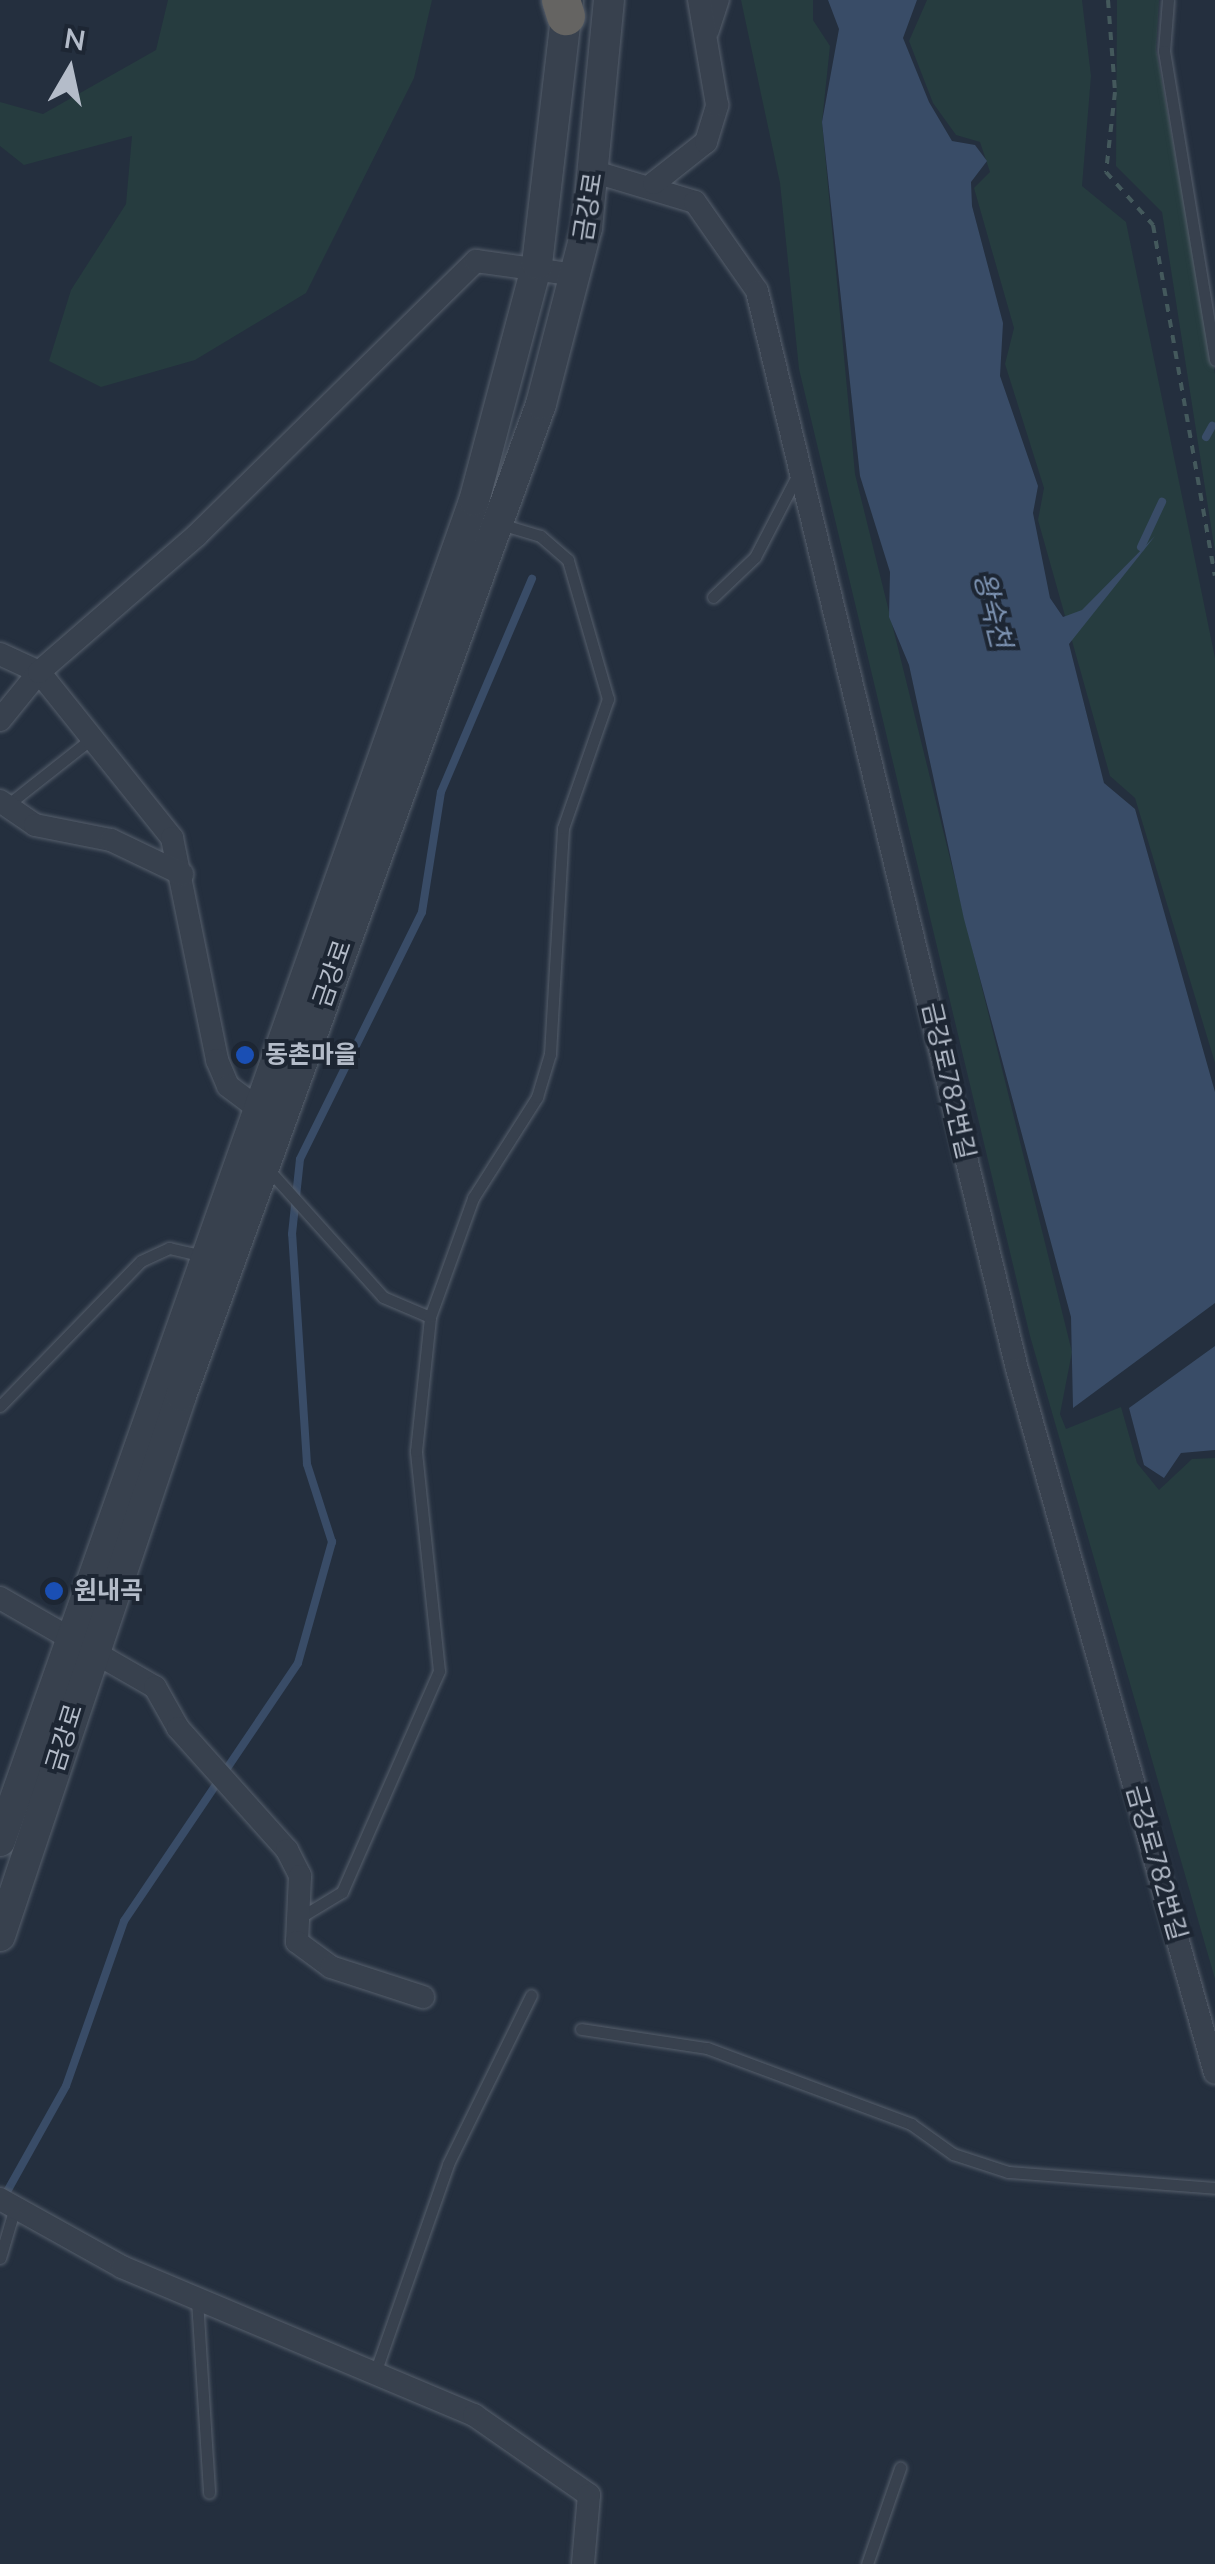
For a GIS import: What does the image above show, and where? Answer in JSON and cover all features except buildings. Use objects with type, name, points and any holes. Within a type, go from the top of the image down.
[{"type":"street","name":"금강로","points":[[267,1115],[496,523],[577,276],[594,172],[609,0]]},
{"type":"street","points":[[654,183],[706,142],[717,105],[708,30],[699,0]]},
{"type":"street","points":[[708,30],[718,0]]},
{"type":"street","name":"금강로","points":[[0,1841],[80,1646],[261,1168],[267,1115],[474,502],[536,264],[565,5]]},
{"type":"street","name":"금강로782번길","points":[[594,172],[654,183],[696,202],[757,291],[1017,1369],[1215,2072]]},
{"type":"street","points":[[0,720],[39,672],[197,536],[449,282],[476,260],[536,264],[577,276]]},
{"type":"street","points":[[0,654],[39,672],[92,738],[136,783],[172,838],[217,1060],[267,1115]]},
{"type":"street","points":[[2,806],[35,825],[112,840],[182,874]]},
{"type":"street","name":"금강로","points":[[0,1936],[80,1646],[203,1256],[261,1168]]},
{"type":"street","points":[[0,1598],[155,1686],[300,1876],[297,1942],[331,1967],[423,1998]]},
{"type":"street","points":[[6,2207],[197,2300],[374,2377],[474,2415],[588,2495],[582,2564]]},
{"type":"lane","points":[[1168,0],[1164,51],[1215,360]]},
{"type":"lane","points":[[714,597],[755,557],[798,473]]},
{"type":"lane","points":[[299,1918],[342,1892],[439,1671],[416,1452],[430,1317],[473,1198],[537,1096],[550,1054],[563,828],[608,698],[568,560],[540,536],[496,523]]},
{"type":"lane","points":[[2,806],[92,738]]},
{"type":"lane","points":[[261,1168],[309,1206],[383,1297],[430,1317]]},
{"type":"lane","points":[[0,1406],[141,1261],[169,1248],[203,1256]]},
{"type":"lane","points":[[374,2377],[448,2164],[530,1995]]},
{"type":"lane","points":[[581,2030],[707,2048],[911,2124],[953,2154],[1008,2172],[1215,2188]]},
{"type":"lane","points":[[0,2258],[6,2207]]},
{"type":"lane","points":[[197,2300],[209,2493]]},
{"type":"lane","points":[[867,2564],[900,2468]]},
{"type":"path","points":[[1108,0],[1115,92],[1106,172],[1153,224],[1215,576]]},
{"type":"green space","points":[[168,0],[432,0],[414,78],[306,293],[195,360],[101,387],[49,361],[71,290],[126,204],[132,136],[24,165],[0,146],[0,102],[43,114],[156,50]]},
{"type":"green space","points":[[741,0],[813,0],[813,20],[830,46],[822,122],[855,474],[1072,1352],[1060,1414],[1066,1429],[1121,1407],[1137,1463],[1159,1490],[1192,1459],[1215,1458],[1215,1979],[1030,1336],[799,369],[780,183]]},
{"type":"green space","points":[[927,0],[1082,0],[1091,76],[1082,186],[1126,222],[1215,658],[1215,1063],[1135,798],[1110,776],[1038,520],[1044,488],[1005,364],[1014,328],[974,188],[990,172],[980,142],[956,135],[933,103],[909,41]]},
{"type":"green space","points":[[1117,0],[1159,0],[1156,49],[1215,374],[1215,552],[1162,212],[1116,166]]},
{"type":"water","name":"왕숙천","points":[[828,0],[917,0],[903,38],[929,102],[952,141],[975,145],[987,161],[971,182],[972,206],[1003,323],[1000,376],[1038,486],[1033,513],[1050,598],[1063,617],[1082,610],[1155,536],[1069,644],[1104,783],[1135,809],[1215,1092],[1215,1303],[1073,1408],[1071,1317],[964,919],[909,665],[889,617],[890,572],[860,476],[822,122],[839,29]]},
{"type":"water","points":[[1215,1346],[1215,1450],[1181,1453],[1164,1478],[1144,1465],[1129,1408]]},
{"type":"waterway","points":[[1206,437],[1212,426]]},
{"type":"waterway","points":[[1141,547],[1162,502]]},
{"type":"waterway","points":[[4,2197],[66,2086],[124,1921],[298,1663],[332,1542],[307,1464],[292,1234],[300,1159],[422,912],[441,792],[532,579]]},
{"type":"place","name":"동촌마을","points":[[245,1055]]},
{"type":"place","name":"원내곡","points":[[54,1591]]}]
